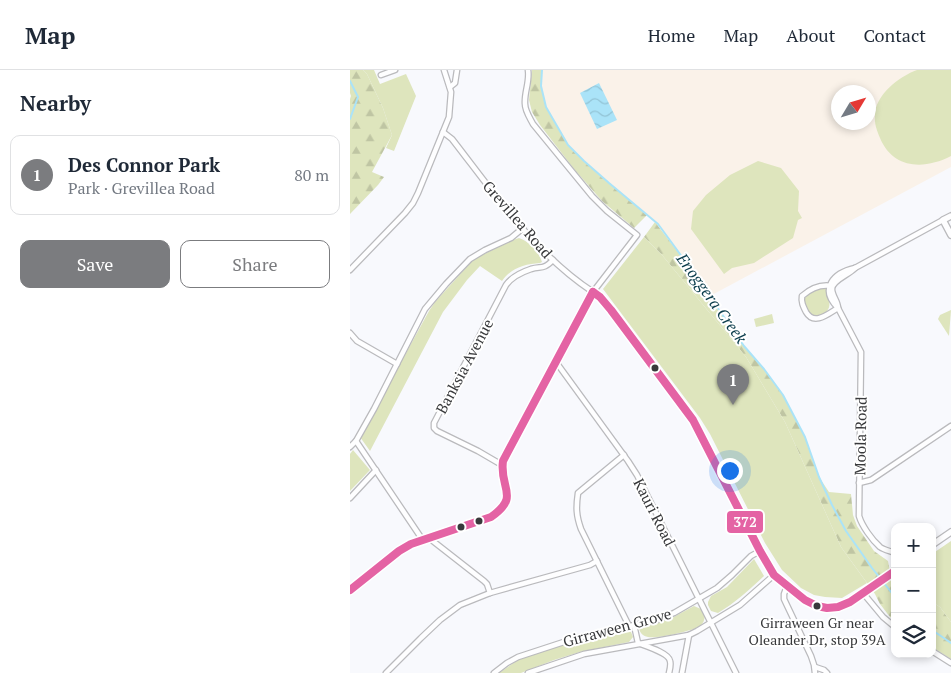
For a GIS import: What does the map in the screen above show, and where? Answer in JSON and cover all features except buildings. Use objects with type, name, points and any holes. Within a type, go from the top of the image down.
[{"type":"street","points":[[381,75],[395,70]]},
{"type":"street","points":[[350,270],[413,203],[449,117],[452,96],[444,70]]},
{"type":"street","points":[[450,87],[454,84],[457,70]]},
{"type":"street","points":[[350,590],[399,551],[411,544],[491,517],[502,509],[508,494],[502,474],[502,465],[593,292],[637,236],[607,212],[592,196],[533,124],[524,103],[529,75],[528,70]]},
{"type":"street","name":"Grevillea Road","points":[[442,132],[452,140],[541,249],[600,297],[611,310],[693,420],[760,551]]},
{"type":"street","points":[[838,308],[819,319],[813,319],[808,316],[802,303],[802,296],[809,290],[820,286],[831,286],[832,280],[849,269],[855,268],[951,216]]},
{"type":"street","points":[[943,220],[951,235]]},
{"type":"street","points":[[350,447],[356,441],[374,409],[425,309],[470,259],[511,238],[523,228]]},
{"type":"street","name":"Banksia Avenue","points":[[502,465],[437,431],[434,428],[434,423],[506,284],[530,269],[544,268],[553,260]]},
{"type":"street","name":"Moola Road","points":[[831,286],[829,293],[861,351],[859,511],[862,524],[880,547],[891,551]]},
{"type":"street","points":[[350,335],[397,364]]},
{"type":"street","name":"Kauri Road","points":[[556,362],[637,475],[736,673]]},
{"type":"street","points":[[859,483],[871,480],[951,426]]},
{"type":"street","points":[[356,441],[422,539]]},
{"type":"street","points":[[624,455],[578,493],[577,518],[597,561],[632,626],[638,643],[667,655],[671,662],[669,673]]},
{"type":"street","points":[[350,498],[376,470]]},
{"type":"street","points":[[936,542],[951,532]]},
{"type":"street","points":[[429,538],[484,581],[490,593]]},
{"type":"street","points":[[760,551],[774,575],[805,600],[817,606],[827,608],[838,607],[850,602],[891,574]]},
{"type":"street","name":"Girraween Grove","points":[[494,673],[518,657],[576,638],[657,620],[674,613],[717,588],[751,556],[760,551]]},
{"type":"street","points":[[386,673],[427,632],[460,605],[490,593],[590,565],[597,561]]},
{"type":"street","name":"Girraween Grove","points":[[528,673],[584,654],[688,634],[711,623],[740,605],[774,575]]},
{"type":"street","points":[[787,586],[784,599],[810,653],[815,673]]},
{"type":"street","points":[[863,593],[883,617],[891,623]]},
{"type":"street","points":[[682,673],[688,634]]},
{"type":"street","points":[[936,654],[951,663]]},
{"type":"street","points":[[815,667],[823,669],[827,673]]},
{"type":"shaded area","points":[[542,70],[951,70],[951,167],[710,296],[658,224],[609,183],[568,145],[546,107],[541,86]]},
{"type":"green space","points":[[350,70],[363,70],[367,74],[383,108],[392,135],[372,172],[384,177],[350,214],[351,96]]},
{"type":"green space","points":[[363,70],[374,70],[380,84],[406,74],[416,96],[394,151],[386,148],[392,135],[383,108],[367,74]]},
{"type":"green space","points":[[532,70],[542,70],[541,86],[546,107],[568,145],[647,215],[634,228],[602,201],[540,125],[532,112],[529,100]]},
{"type":"green space","points":[[917,70],[951,70],[951,156],[941,161],[920,165],[901,161],[886,148],[876,127],[876,108],[879,100],[890,87]]},
{"type":"green space","points":[[758,161],[781,168],[799,191],[798,211],[802,218],[798,220],[793,238],[754,263],[732,268],[724,274],[691,229],[693,211],[706,195],[730,175]]},
{"type":"green space","points":[[655,222],[688,265],[744,346],[783,395],[805,437],[819,477],[829,492],[851,494],[853,515],[857,526],[874,551],[888,561],[891,573],[891,618],[841,547],[785,422],[746,357],[662,255],[644,237]]},
{"type":"green space","points":[[644,237],[662,255],[746,357],[785,422],[841,547],[867,583],[842,598],[814,595],[801,588],[782,570],[765,543],[700,418],[603,289]]},
{"type":"green space","points":[[519,238],[533,247],[539,254],[542,262],[519,268],[502,281],[480,266],[467,280],[443,312],[370,451],[360,437],[435,302],[474,259]]},
{"type":"green space","points":[[821,288],[826,289],[829,307],[825,313],[815,316],[810,314],[804,300],[810,293]]},
{"type":"green space","points":[[951,310],[949,336],[938,319],[940,315]]},
{"type":"green space","points":[[772,314],[774,323],[756,327],[754,319]]},
{"type":"green space","points":[[353,450],[370,470],[350,491],[350,454]]},
{"type":"green space","points":[[951,541],[951,622],[936,604],[936,551]]},
{"type":"green space","points":[[754,559],[764,576],[742,596],[718,613],[711,611],[708,602],[711,596],[727,587]]},
{"type":"green space","points":[[936,604],[951,622],[951,659],[936,650]]},
{"type":"green space","points":[[694,606],[701,609],[705,617],[700,626],[696,628],[659,637],[645,636],[639,629],[670,619]]},
{"type":"green space","points":[[626,629],[631,632],[633,637],[629,642],[580,652],[521,673],[499,673],[518,660],[577,640]]},
{"type":"water","points":[[599,83],[617,120],[597,129],[580,93]]},
{"type":"waterway","name":"Enoggera Creek","points":[[542,70],[541,86],[546,107],[568,145],[609,183],[658,224],[744,346],[783,395],[805,437],[819,477],[846,531],[891,592]]},
{"type":"waterway","name":"Enoggera Creek","points":[[350,81],[358,97],[350,119]]},
{"type":"waterway","name":"Enoggera Creek","points":[[936,633],[951,643]]},
{"type":"transit line","name":"372","points":[[593,292],[611,310],[693,420],[774,575],[805,600],[817,606],[827,608],[838,607],[850,602],[891,574]]},
{"type":"transit line","name":"372","points":[[350,590],[399,551],[411,544],[491,517],[500,510],[507,497],[503,461],[593,292]]},
{"type":"place","name":"Des Connor Park","points":[[733,405]]},
{"type":"place","name":"Girraween Gr near Oleander Dr, stop 39A","points":[[817,606]]}]
